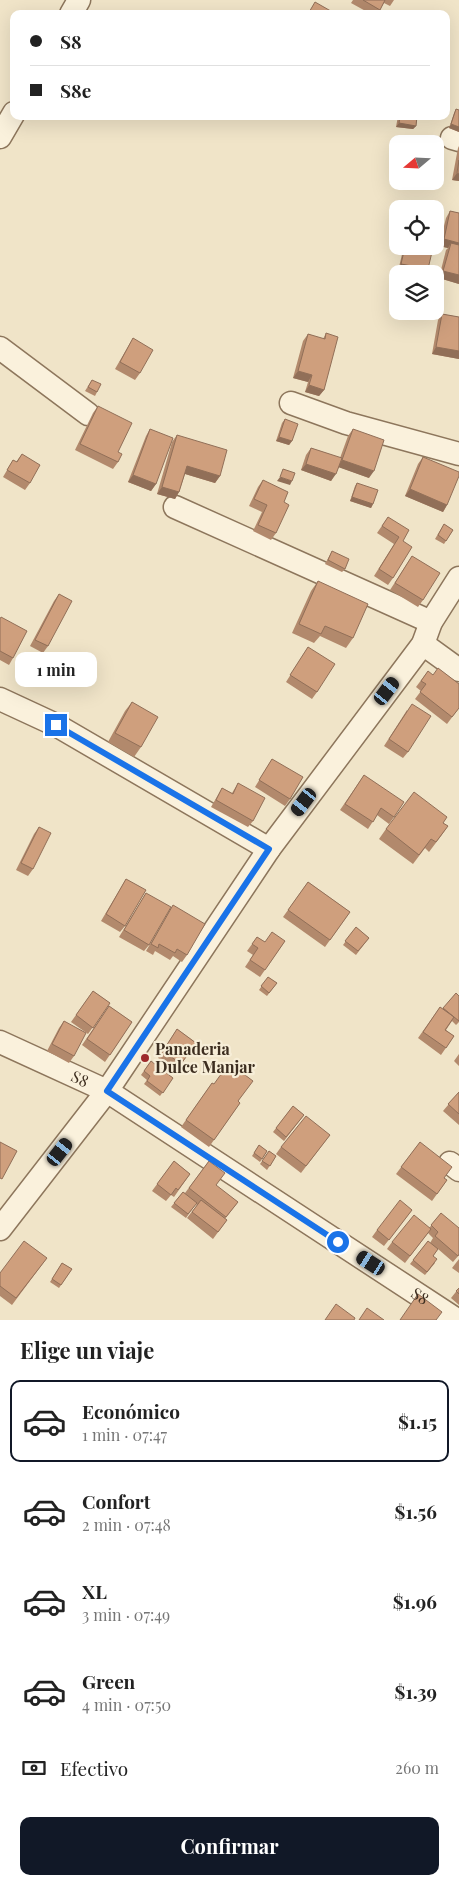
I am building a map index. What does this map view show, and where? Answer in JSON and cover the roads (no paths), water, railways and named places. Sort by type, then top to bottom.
[{"type":"street","points":[[0,136],[10,120]]},
{"type":"street","points":[[0,348],[88,414]]},
{"type":"street","points":[[291,404],[346,423],[459,454]]},
{"type":"street","points":[[175,507],[431,622]]},
{"type":"street","points":[[0,1229],[107,1091],[269,849],[423,644],[431,622],[459,578]]},
{"type":"street","points":[[423,644],[459,670]]},
{"type":"street","points":[[0,699],[56,725],[269,849]]},
{"type":"street","name":"S8","points":[[0,1042],[107,1091],[457,1320]]},
{"type":"place","name":"Panaderia Dulce Manjar","points":[[145,1058]]}]
